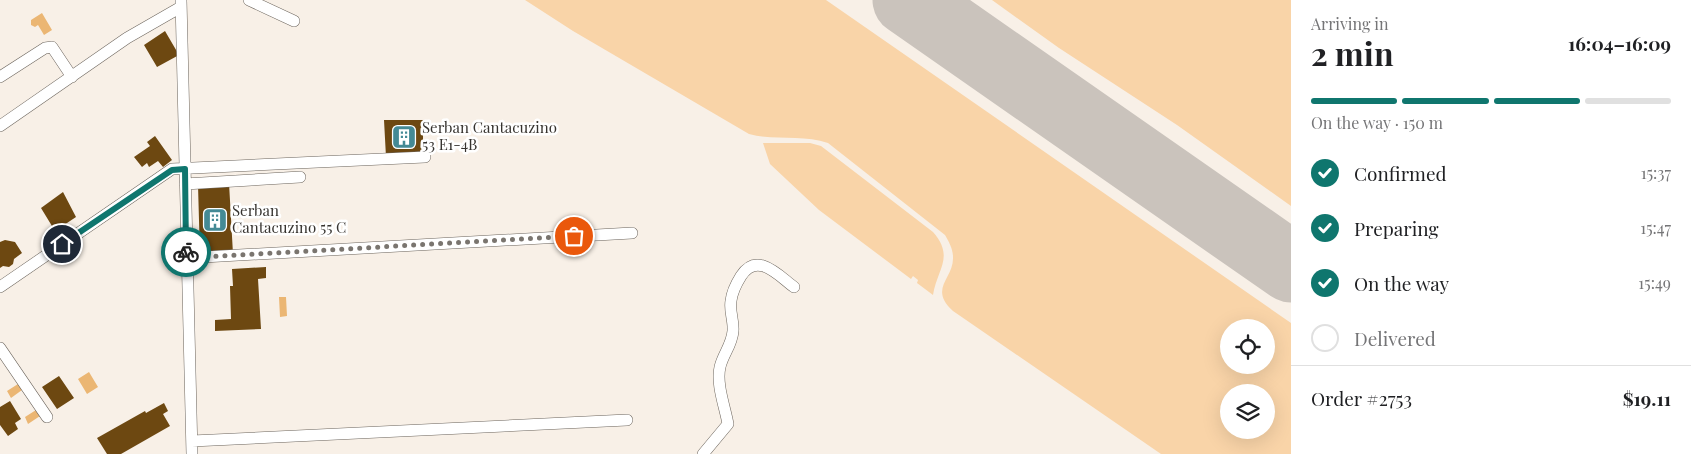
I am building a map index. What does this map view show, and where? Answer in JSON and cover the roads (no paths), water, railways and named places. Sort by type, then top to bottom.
[{"type":"street","points":[[249,0],[294,21]]},
{"type":"street","points":[[0,126],[181,3]]},
{"type":"street","points":[[181,3],[186,258],[198,440],[192,454]]},
{"type":"street","points":[[0,77],[45,48],[52,47],[72,76]]},
{"type":"street","points":[[0,287],[172,170],[425,157]]},
{"type":"street","points":[[185,184],[300,177]]},
{"type":"street","points":[[186,258],[632,233]]},
{"type":"street","points":[[703,454],[728,424],[719,376],[720,366],[730,345],[733,331],[730,302],[735,286],[744,272],[752,266],[760,264],[769,267],[794,287]]},
{"type":"street","points":[[0,348],[47,417]]},
{"type":"street","points":[[198,440],[627,420]]},
{"type":"place","name":"Serban Cantacuzino 53 E1-4B","points":[[404,137]]},
{"type":"place","name":"Serban Cantacuzino 55 C","points":[[215,220]]}]
